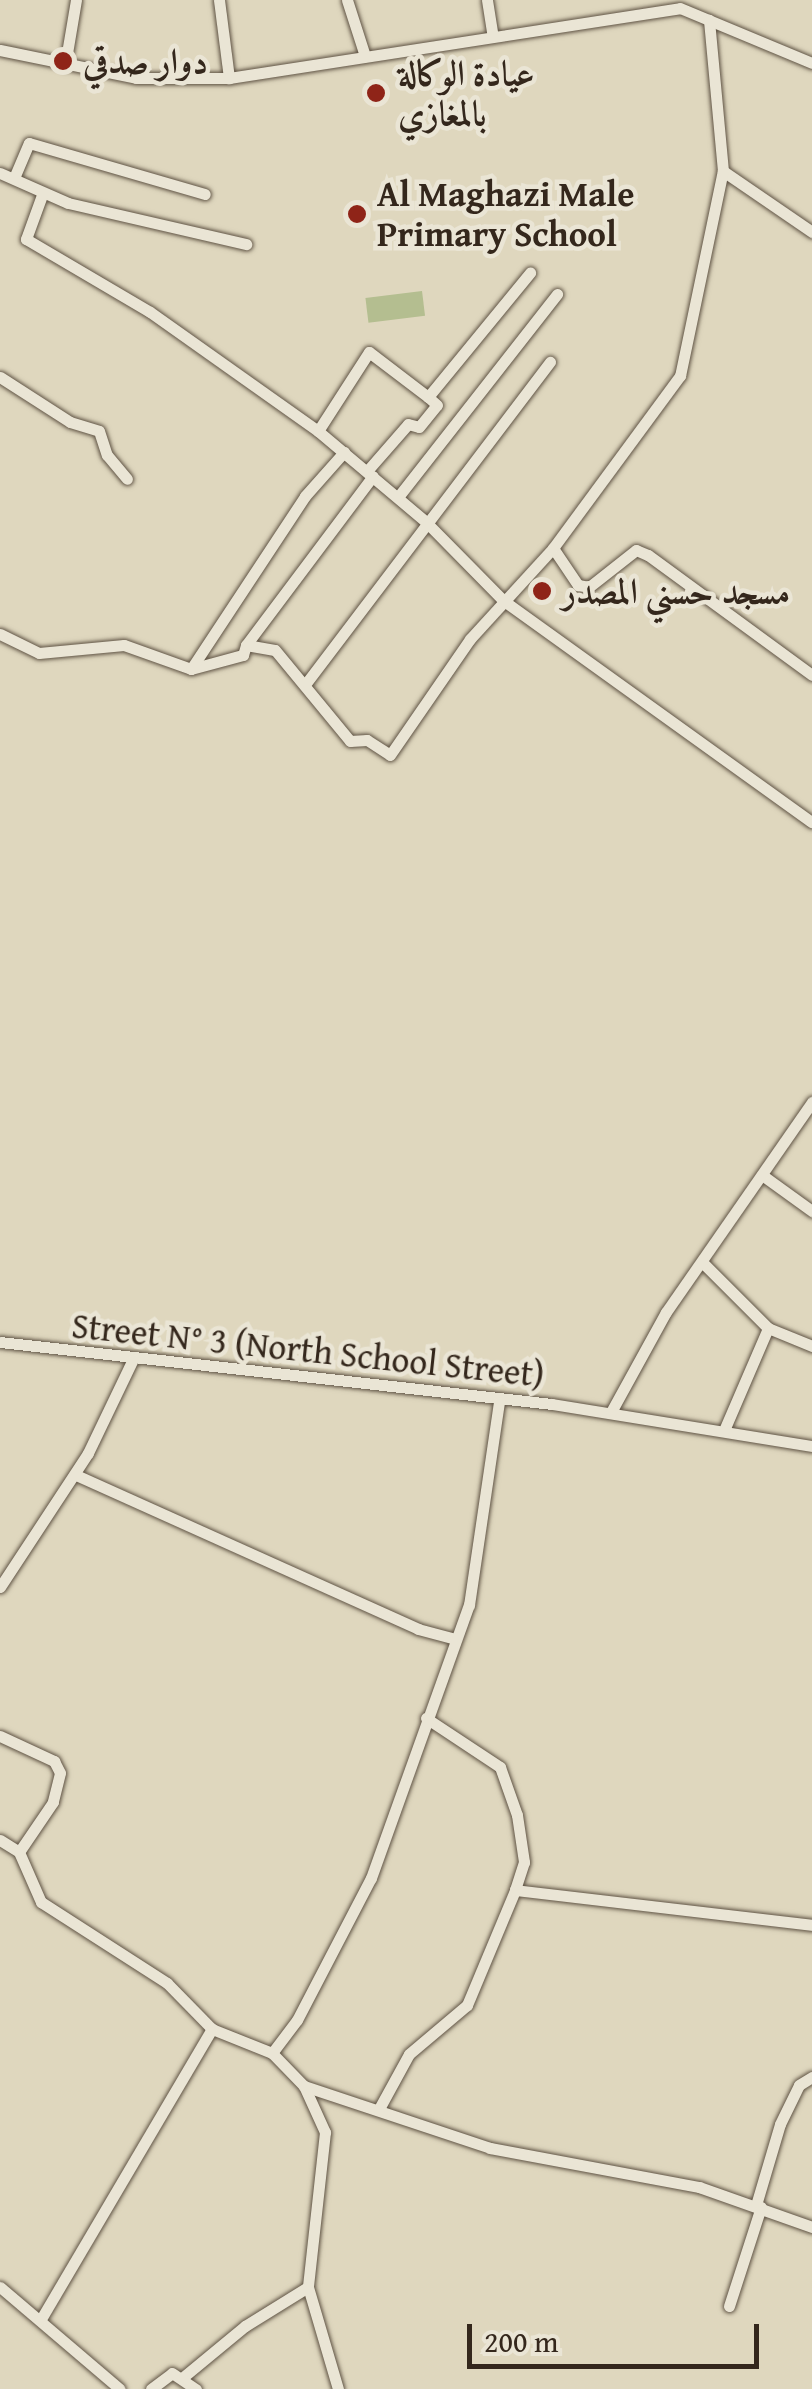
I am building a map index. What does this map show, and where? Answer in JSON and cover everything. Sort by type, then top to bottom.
[{"type":"street","points":[[64,65],[76,0]]},
{"type":"street","points":[[219,0],[229,78]]},
{"type":"street","points":[[347,0],[365,56]]},
{"type":"street","points":[[487,0],[492,33]]},
{"type":"street","points":[[0,50],[154,80],[229,78],[625,7],[680,8],[812,63]]},
{"type":"street","points":[[246,645],[275,650],[308,682],[350,741],[367,740],[390,755],[504,600],[553,548],[680,376],[723,171],[709,20]]},
{"type":"street","points":[[14,178],[29,143],[205,194]]},
{"type":"street","points":[[723,171],[812,232]]},
{"type":"street","points":[[0,173],[42,195],[246,244]]},
{"type":"street","points":[[42,195],[26,239],[150,312],[318,430],[426,522],[504,600],[812,822]]},
{"type":"street","points":[[428,398],[530,273]]},
{"type":"street","points":[[398,497],[558,294]]},
{"type":"street","points":[[0,634],[38,653],[124,645],[190,668],[242,655],[408,424],[419,427],[437,405],[370,352],[318,430]]},
{"type":"street","points":[[308,682],[550,362]]},
{"type":"street","points":[[0,377],[70,422],[99,430],[107,455],[128,480]]},
{"type":"street","points":[[190,668],[305,496],[344,452]]},
{"type":"street","points":[[553,548],[578,584],[589,587],[636,550],[812,675]]},
{"type":"street","points":[[611,1412],[702,1262],[762,1174],[808,1117],[812,1102]]},
{"type":"street","points":[[762,1174],[812,1211]]},
{"type":"street","points":[[702,1262],[768,1328],[812,1346]]},
{"type":"street","points":[[725,1428],[768,1328]]},
{"type":"street","name":"Street N° 3 (North School Street)","points":[[0,1342],[611,1412],[725,1428],[812,1446]]},
{"type":"street","points":[[0,1587],[76,1474],[133,1359]]},
{"type":"street","points":[[272,2053],[298,2020],[371,1878],[452,1638],[469,1605],[499,1402]]},
{"type":"street","points":[[76,1474],[418,1628],[452,1638]]},
{"type":"street","points":[[380,2107],[408,2054],[467,2005],[524,1862],[517,1815],[500,1767],[426,1718]]},
{"type":"street","points":[[0,1736],[54,1761],[60,1773],[54,1802],[19,1852]]},
{"type":"street","points":[[0,1840],[19,1852],[41,1902],[168,1983],[212,2029],[272,2053],[304,2086],[324,2132],[308,2288],[338,2389]]},
{"type":"street","points":[[515,1890],[812,1925]]},
{"type":"street","points":[[40,2318],[212,2029]]},
{"type":"street","points":[[729,2306],[780,2124],[799,2086],[812,2077]]},
{"type":"street","points":[[304,2086],[380,2107],[490,2148],[700,2188],[812,2227]]},
{"type":"street","points":[[182,2378],[308,2288]]},
{"type":"street","points":[[1,2289],[120,2389]]},
{"type":"street","points":[[151,2389],[172,2373],[196,2389]]},
{"type":"green space","points":[[422,291],[425,316],[368,323],[365,298]]},
{"type":"place","name":"دوار صدقي","points":[[63,61]]},
{"type":"place","name":"عيادة الوكالة بالمغازي","points":[[376,93]]},
{"type":"place","name":"Al Maghazi Male Primary School","points":[[357,214]]},
{"type":"place","name":"مسجد حسني المصدر","points":[[542,591]]}]
